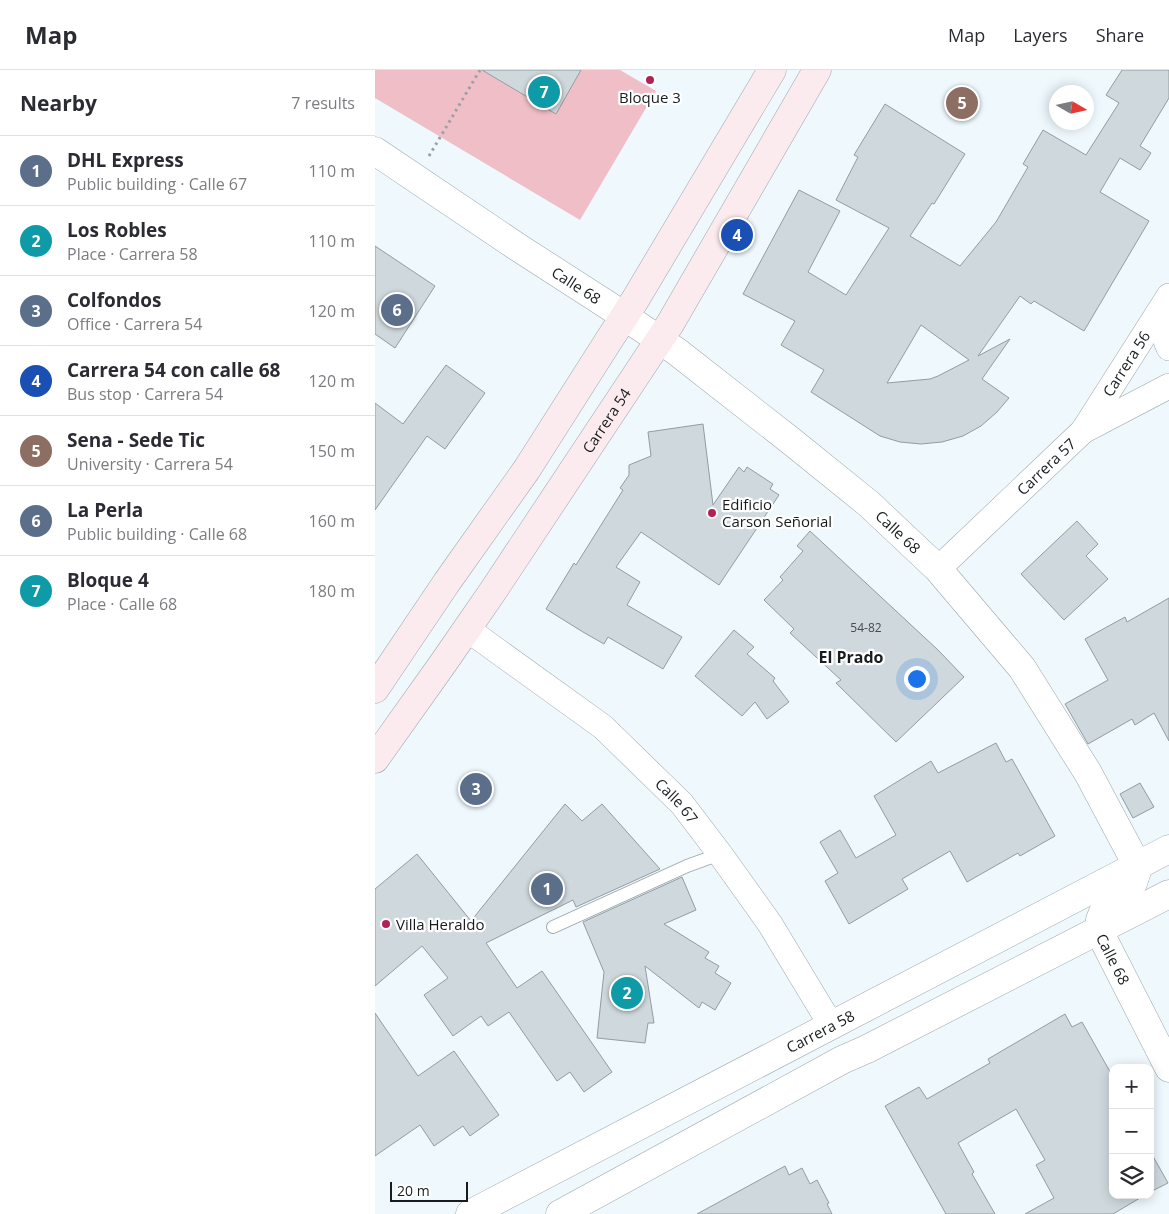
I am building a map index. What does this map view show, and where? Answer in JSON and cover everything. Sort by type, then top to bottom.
[{"type":"main road","points":[[375,689],[447,582],[527,469],[640,292],[771,70]]},
{"type":"main road","name":"Carrera 54","points":[[375,759],[482,606],[670,324],[817,70]]},
{"type":"main road","points":[[447,582],[460,600],[467,604],[482,606]]},
{"type":"main road","points":[[423,619],[436,620],[447,626],[455,637],[461,636]]},
{"type":"street","name":"Calle 68","points":[[375,151],[676,351],[862,498],[938,569],[1021,668],[1088,773],[1137,865],[1133,882],[1104,910],[1099,930],[1169,1068]]},
{"type":"street","points":[[1168,297],[1163,335],[1169,348]]},
{"type":"street","name":"Carrera 56","points":[[1083,431],[1168,297]]},
{"type":"street","name":"Carrera 57","points":[[938,569],[1083,431],[1169,386]]},
{"type":"street","name":"Calle 67","points":[[461,636],[479,639],[603,727],[682,804],[770,924],[836,1023]]},
{"type":"street","name":"Carrera 58","points":[[471,1214],[1169,849]]},
{"type":"street","points":[[560,1214],[842,1060],[867,1050],[1169,894]]},
{"type":"street","points":[[842,1060],[835,1056],[827,1046],[824,1034],[836,1023],[861,1020],[869,1035],[867,1050]]},
{"type":"lane","points":[[553,928],[687,866],[720,854]]},
{"type":"path","points":[[416,178],[480,70]]},
{"type":"shaded area","points":[[375,70],[482,70],[555,113],[581,70],[620,70],[656,91],[580,220],[375,98]]},
{"type":"building","points":[[482,70],[581,70],[556,114]]},
{"type":"building","points":[[1122,70],[1169,70],[1169,98],[1140,146],[1151,153],[1140,170],[1120,158],[1100,192],[1149,221],[1084,331],[1034,301],[1031,304],[1020,296],[978,356],[1010,339],[982,379],[1009,398],[981,426],[963,436],[942,442],[921,444],[900,442],[880,436],[811,392],[824,370],[781,345],[795,321],[743,294],[799,190],[840,211],[808,272],[846,295],[889,228],[836,200],[858,157],[854,155],[885,104],[965,154],[934,204],[932,203],[910,236],[960,266],[996,222],[1028,167],[1023,164],[1043,130],[1086,155],[1119,103],[1106,95]],"holes":[[[921,325],[969,360],[930,379],[887,383]]]},
{"type":"building","points":[[375,246],[435,286],[395,348],[375,334]]},
{"type":"building","points":[[446,365],[485,393],[445,449],[427,436],[375,510],[375,403],[403,424]]},
{"type":"building","points":[[703,424],[713,505],[739,467],[744,472],[747,467],[773,484],[770,489],[779,495],[719,585],[641,532],[616,567],[640,582],[627,605],[682,637],[663,669],[608,637],[604,644],[546,609],[623,490],[620,488],[629,475],[629,465],[651,456],[648,432]]},
{"type":"building","points":[[1077,521],[1098,544],[1086,556],[1108,579],[1064,620],[1021,574]]},
{"type":"building","points":[[810,531],[938,650],[964,677],[896,742],[836,683],[841,680],[790,633],[794,629],[764,600],[783,580],[780,577],[803,551],[797,546]]},
{"type":"building","points":[[1169,598],[1169,741],[1154,713],[1135,725],[1132,719],[1088,744],[1065,704],[1108,680],[1085,639],[1125,617],[1127,622]]},
{"type":"building","points":[[734,630],[754,647],[747,654],[775,678],[773,681],[789,702],[767,719],[755,702],[742,716],[695,676]]},
{"type":"building","points":[[996,743],[1006,762],[1012,759],[1055,836],[1020,856],[1018,853],[967,882],[950,851],[902,879],[908,889],[849,924],[825,881],[838,873],[820,842],[840,830],[856,858],[896,835],[874,796],[931,761],[938,773]]},
{"type":"building","points":[[1140,783],[1154,807],[1133,818],[1120,794]]},
{"type":"building","points":[[565,804],[582,821],[602,804],[660,869],[576,907],[573,900],[486,943],[517,988],[542,971],[612,1072],[584,1092],[570,1072],[557,1081],[509,1012],[488,1026],[481,1016],[453,1036],[424,995],[448,978],[422,946],[375,986],[375,889],[417,854],[471,921]]},
{"type":"building","points":[[682,877],[696,910],[664,924],[709,952],[705,958],[719,966],[715,973],[731,983],[715,1010],[702,1002],[699,1008],[645,966],[654,1023],[648,1023],[645,1043],[597,1038],[604,972],[583,922]]},
{"type":"building","points":[[375,1013],[418,1076],[454,1051],[499,1115],[470,1136],[463,1126],[434,1146],[420,1125],[375,1156]]},
{"type":"building","points":[[1065,1014],[1072,1027],[1082,1022],[1109,1070],[1109,1199],[1138,1199],[1113,1214],[1025,1214],[1054,1198],[1036,1165],[1045,1160],[1016,1109],[958,1143],[974,1172],[972,1174],[995,1214],[946,1214],[885,1106],[919,1087],[927,1099],[990,1063],[988,1059]]},
{"type":"building","points":[[1154,1158],[1168,1183],[1154,1190]]},
{"type":"building","points":[[785,1166],[789,1175],[802,1168],[810,1184],[817,1180],[829,1203],[827,1204],[832,1214],[697,1214]]},
{"type":"place","name":"Bloque 3","points":[[650,80]]},
{"type":"place","name":"Bloque 4","points":[[544,92]]},
{"type":"place","name":"Sena - Sede Tic","points":[[962,103]]},
{"type":"place","name":"Carrera 54 con calle 68","points":[[737,235]]},
{"type":"place","name":"La Perla","points":[[397,310]]},
{"type":"place","name":"Edificio Carson Señorial","points":[[712,513]]},
{"type":"place","name":"Colfondos","points":[[476,789]]},
{"type":"place","name":"DHL Express","points":[[547,889]]},
{"type":"place","name":"Villa Heraldo","points":[[386,924]]},
{"type":"place","name":"Los Robles","points":[[627,993]]},
{"type":"district","name":"El Prado","points":[[851,657]]}]
